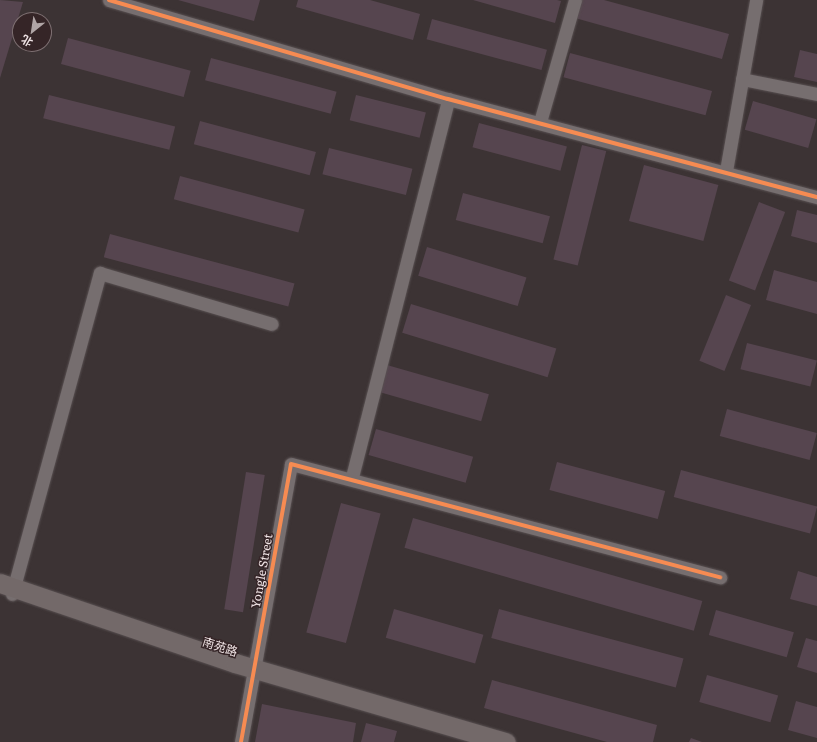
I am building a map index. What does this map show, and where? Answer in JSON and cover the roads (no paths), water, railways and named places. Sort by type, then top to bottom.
[{"type":"street","points":[[108,0],[448,99],[726,171],[817,197]]},
{"type":"street","points":[[540,122],[575,0]]},
{"type":"street","points":[[726,171],[756,0]]},
{"type":"street","points":[[742,79],[817,94]]},
{"type":"street","points":[[448,99],[352,477],[720,577]]},
{"type":"street","points":[[6,589],[100,273],[272,324]]},
{"type":"street","name":"Yongle Street","points":[[242,742],[291,464],[352,477]]},
{"type":"street","name":"南苑路","points":[[6,589],[255,672],[482,742]]},
{"type":"street","name":"南苑路","points":[[255,672],[506,742]]}]
